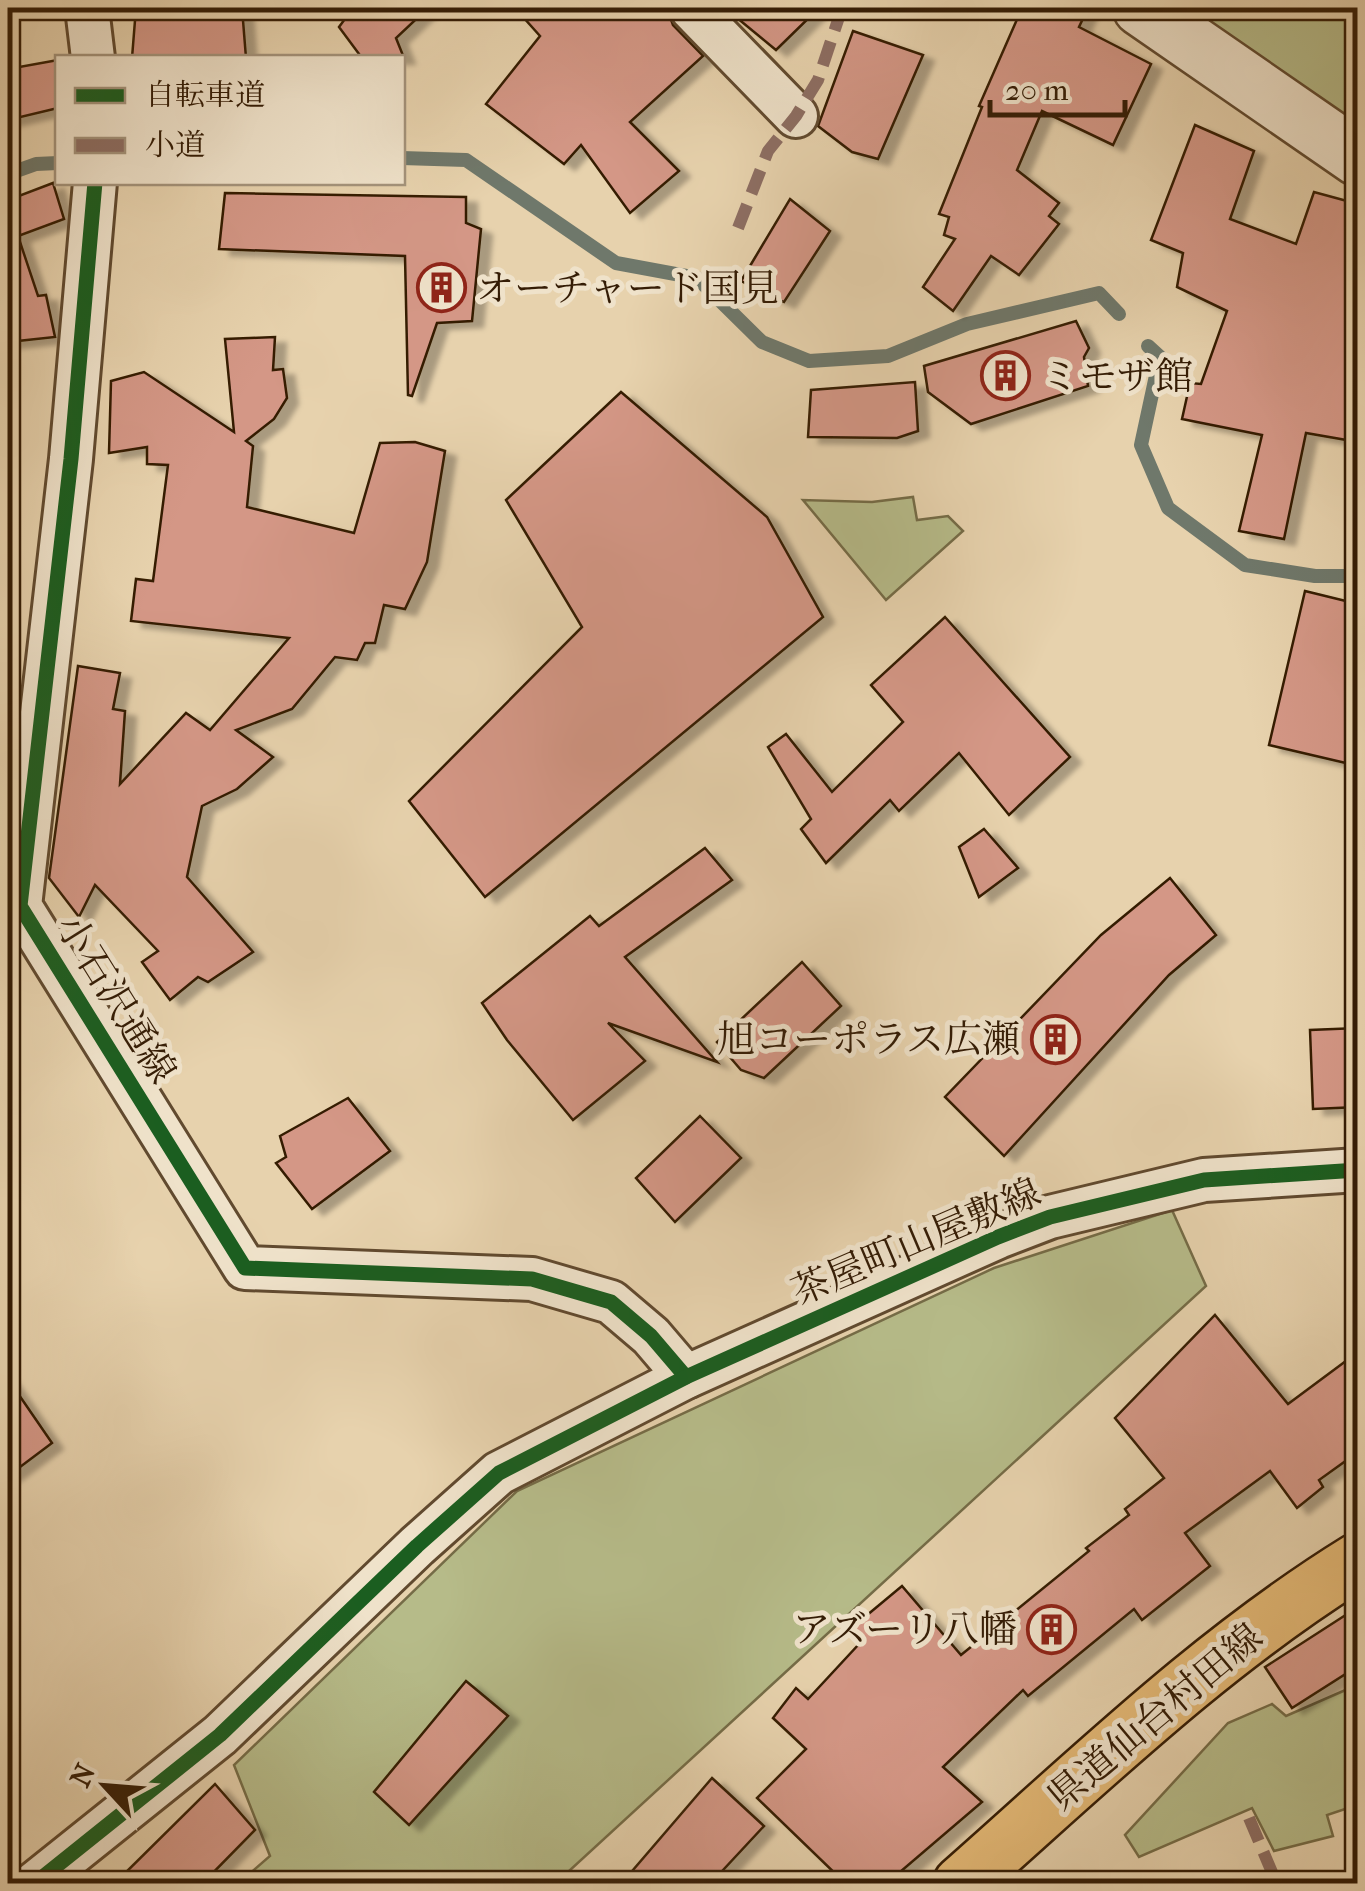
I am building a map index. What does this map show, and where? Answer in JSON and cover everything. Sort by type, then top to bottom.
[{"type":"main road","name":"県道仙台村田線","points":[[962,1884],[1208,1666],[1358,1561]]},
{"type":"street","points":[[87,8],[93,55]]},
{"type":"street","points":[[692,8],[796,116]]},
{"type":"street","points":[[1142,8],[1358,158]]},
{"type":"street","name":"小石沢通線","points":[[94,195],[71,459],[20,906],[245,1268],[532,1279],[611,1302],[651,1336],[686,1377]]},
{"type":"street","name":"茶屋町山屋敷線","points":[[34,1884],[220,1735],[499,1472],[686,1377],[1050,1217],[1204,1180],[1358,1170]]},
{"type":"green space","points":[[1182,8],[1357,8],[1357,122],[1258,62]]},
{"type":"green space","points":[[913,497],[917,520],[948,516],[963,531],[886,600],[803,500],[872,502]]},
{"type":"green space","points":[[1172,1210],[1206,1286],[556,1883],[239,1883],[270,1856],[234,1765],[517,1491],[994,1268]]},
{"type":"green space","points":[[1357,1685],[1357,1805],[1327,1815],[1333,1836],[1274,1851],[1252,1808],[1139,1857],[1125,1835],[1228,1723],[1272,1704],[1286,1716]]},
{"type":"building","points":[[136,8],[242,8],[246,55],[132,55]]},
{"type":"building","points":[[353,8],[428,8],[396,38],[403,55],[360,55],[339,27]]},
{"type":"building","points":[[515,8],[667,8],[673,25],[703,56],[630,122],[679,171],[630,213],[581,145],[564,164],[486,104],[540,36]]},
{"type":"building","points":[[725,8],[819,8],[776,50]]},
{"type":"building","points":[[1022,8],[1088,8],[1079,27],[1151,64],[1113,145],[1042,111],[1017,170],[1059,203],[1049,216],[1059,224],[1019,275],[991,256],[953,311],[923,287],[955,239],[944,235],[949,217],[939,214],[982,107],[979,106]]},
{"type":"building","points":[[853,31],[923,55],[878,159],[852,152],[818,126]]},
{"type":"building","points":[[55,61],[55,109],[8,120],[8,69]]},
{"type":"building","points":[[1195,125],[1254,151],[1230,219],[1296,244],[1314,192],[1358,204],[1358,442],[1306,433],[1284,539],[1239,531],[1262,435],[1182,419],[1190,383],[1201,384],[1227,311],[1177,287],[1183,253],[1151,240]]},
{"type":"building","points":[[53,183],[64,219],[18,236],[38,296],[46,295],[55,337],[8,342],[8,200]]},
{"type":"building","name":"オーチャード国見","points":[[225,193],[466,197],[466,223],[481,229],[472,321],[437,323],[412,396],[408,395],[405,256],[219,249]]},
{"type":"building","points":[[790,199],[830,231],[784,302],[741,281]]},
{"type":"building","name":"ミモザ館","points":[[1076,321],[1089,348],[1084,357],[1088,386],[971,424],[928,392],[924,366]]},
{"type":"building","points":[[275,337],[273,370],[283,369],[287,398],[274,419],[246,441],[253,446],[247,507],[354,533],[380,443],[415,442],[445,451],[427,562],[405,609],[384,605],[375,643],[365,643],[357,660],[335,657],[292,709],[236,730],[273,757],[237,789],[202,806],[187,877],[253,952],[208,982],[198,977],[170,1000],[142,962],[158,951],[95,885],[79,917],[49,878],[78,666],[120,673],[113,709],[125,711],[120,784],[186,713],[210,730],[289,638],[131,621],[136,579],[153,581],[168,465],[147,464],[147,447],[109,453],[111,381],[144,372],[234,432],[225,339]]},
{"type":"building","points":[[915,382],[918,431],[897,438],[808,437],[811,390]]},
{"type":"building","points":[[621,392],[767,517],[823,617],[485,897],[409,801],[582,627],[506,500]]},
{"type":"building","points":[[1305,591],[1358,604],[1358,733],[1350,764],[1269,745]]},
{"type":"building","points":[[945,617],[1070,757],[1009,815],[959,753],[899,811],[890,800],[826,863],[801,829],[811,819],[768,747],[786,734],[832,792],[903,722],[871,685]]},
{"type":"building","points":[[984,829],[1018,868],[979,897],[959,847]]},
{"type":"building","points":[[705,848],[732,880],[625,957],[717,1062],[608,1023],[645,1061],[573,1120],[482,1003],[590,916],[599,926]]},
{"type":"building","name":"旭コーポラス広瀬","points":[[1170,878],[1216,935],[1169,975],[1004,1156],[945,1097],[1101,935]]},
{"type":"building","points":[[802,962],[841,1006],[764,1078],[741,1070],[717,1042]]},
{"type":"building","points":[[1358,1028],[1358,1107],[1313,1109],[1310,1030]]},
{"type":"building","points":[[348,1098],[390,1151],[312,1209],[276,1163],[286,1157],[280,1136]]},
{"type":"building","points":[[700,1116],[741,1158],[675,1222],[636,1178]]},
{"type":"building","points":[[1215,1315],[1288,1404],[1358,1352],[1358,1452],[1319,1480],[1323,1487],[1297,1508],[1270,1471],[1185,1533],[1210,1566],[1142,1620],[1134,1609],[1028,1696],[1023,1690],[943,1767],[982,1802],[886,1884],[846,1884],[757,1798],[806,1749],[773,1718],[796,1688],[808,1699],[859,1644],[848,1631],[902,1586],[961,1655],[1129,1515],[1125,1509],[1164,1478],[1115,1418]]},
{"type":"building","points":[[8,1379],[52,1443],[8,1476]]},
{"type":"building","points":[[1358,1607],[1358,1666],[1292,1708],[1265,1667]]},
{"type":"building","points":[[466,1681],[508,1716],[409,1825],[374,1792]]},
{"type":"building","points":[[712,1778],[764,1826],[710,1884],[621,1884]]},
{"type":"building","points":[[215,1784],[255,1830],[202,1884],[114,1884]]},
{"type":"waterway","points":[[405,158],[466,160],[616,263],[697,278],[762,342],[809,361],[888,356],[967,324],[1099,293],[1119,314]]},
{"type":"waterway","points":[[8,174],[36,164],[55,163]]},
{"type":"waterway","points":[[1148,346],[1160,357],[1141,445],[1168,508],[1245,565],[1315,576],[1358,576]]},
{"type":"marked path","points":[[738,228],[768,151],[818,80],[842,8]]},
{"type":"marked path","points":[[1249,1818],[1277,1884]]},
{"type":"cycle path","points":[[95,185],[71,459],[20,906],[245,1268],[532,1279],[611,1302],[651,1336],[686,1377]]},
{"type":"cycle path","points":[[34,1884],[220,1735],[499,1473],[686,1377],[1050,1217],[1204,1180],[1358,1170]]},
{"type":"place","name":"オーチャード国見","points":[[441,288]]},
{"type":"place","name":"ミモザ館","points":[[1006,376]]},
{"type":"place","name":"旭コーポラス広瀬","points":[[1055,1039]]},
{"type":"place","name":"アズーリ八幡","points":[[1052,1629]]}]
